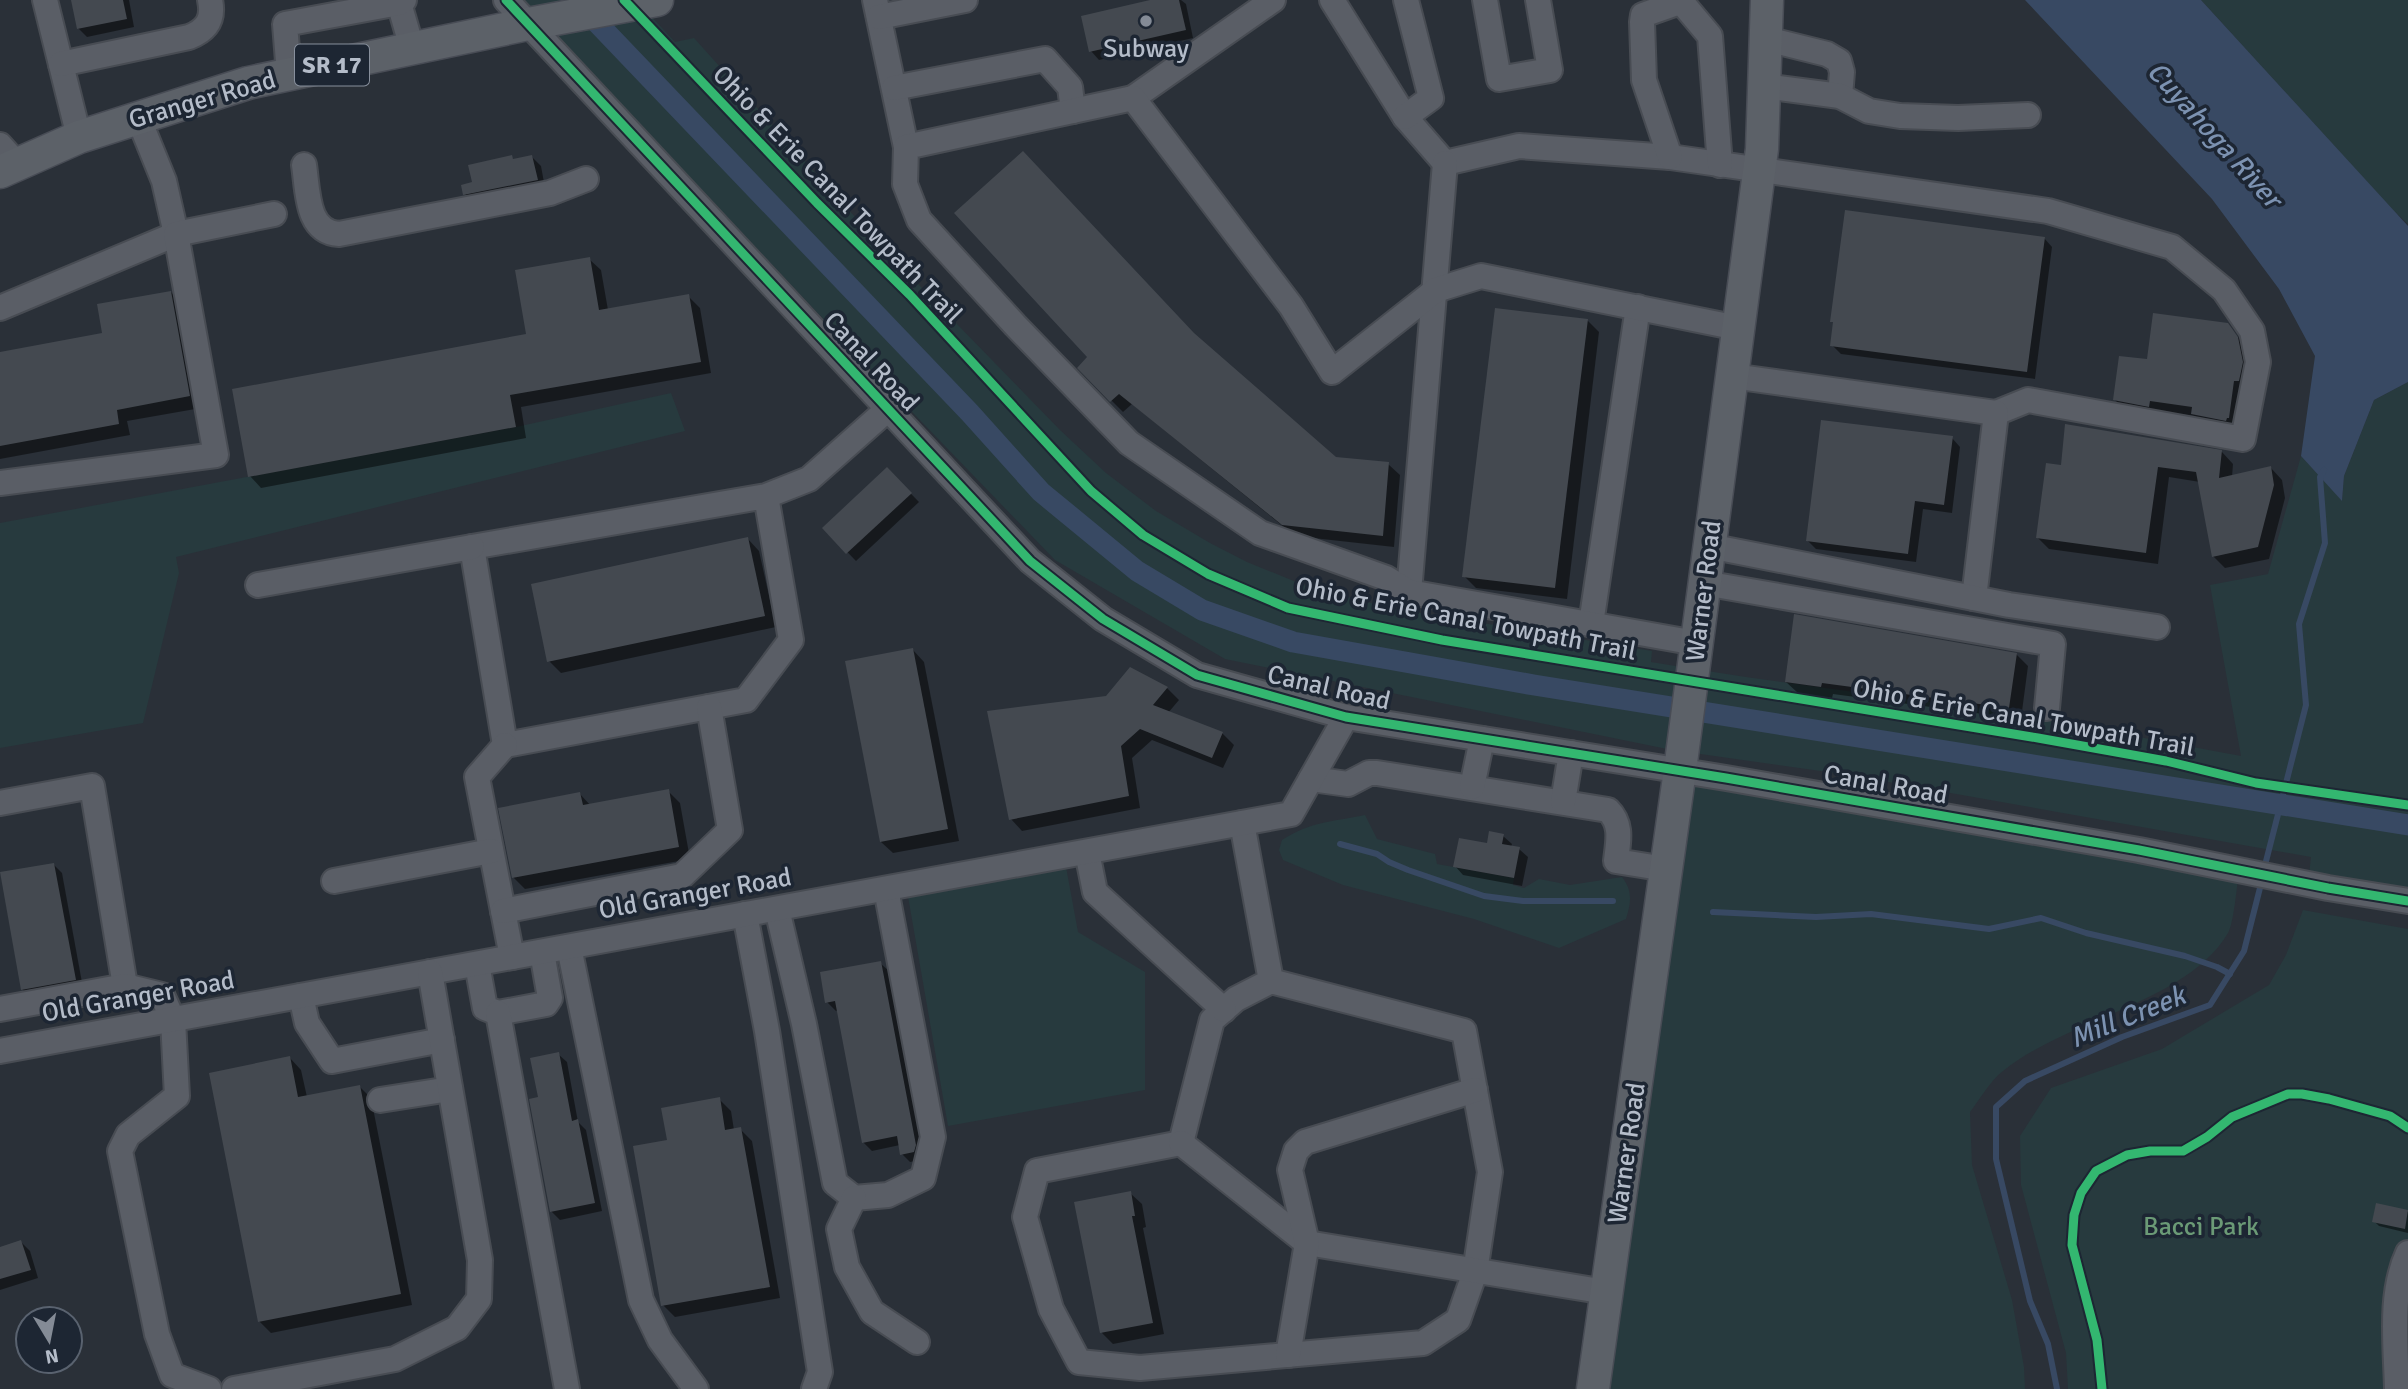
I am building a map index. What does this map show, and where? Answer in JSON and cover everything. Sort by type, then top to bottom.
[{"type":"main road","name":"Granger Road","points":[[6,160],[248,83],[528,24],[657,0]]},
{"type":"main road","name":"Warner Road","points":[[1593,1389],[1691,690],[1759,171],[1767,0]]},
{"type":"street","points":[[45,0],[79,136]]},
{"type":"street","points":[[61,64],[202,32],[211,20],[210,0]]},
{"type":"street","name":"Canal Road","points":[[506,0],[1030,561],[1103,619],[1197,675],[1346,717],[1571,753],[1681,761],[2328,888],[2408,901]]},
{"type":"street","points":[[965,0],[877,8],[906,147],[905,184],[919,220],[1129,443],[1261,533],[1386,578],[1409,592],[1696,643]]},
{"type":"street","points":[[906,147],[1133,98],[1273,0]]},
{"type":"street","points":[[1332,0],[1405,117],[1445,163],[1409,592]]},
{"type":"street","points":[[1405,117],[1431,98],[1406,0]]},
{"type":"street","points":[[1485,0],[1499,79],[1550,70],[1538,0]]},
{"type":"street","points":[[289,74],[283,12],[402,1],[412,48]]},
{"type":"street","points":[[1670,158],[1644,80],[1642,22],[1643,15],[1677,3],[1685,5],[1710,36],[1720,165]]},
{"type":"street","points":[[1766,39],[1827,54],[1839,61],[1842,72],[1840,96]]},
{"type":"street","points":[[894,88],[1045,60],[1070,87],[1073,111]]},
{"type":"street","points":[[1765,86],[1840,96],[1869,111],[1900,116],[1958,118],[2028,115]]},
{"type":"street","points":[[1133,98],[1291,306],[1332,372],[1436,290],[1481,276],[1738,328]]},
{"type":"street","points":[[0,482],[216,455],[164,181],[138,117]]},
{"type":"street","points":[[1445,163],[1519,146],[1670,158],[2048,211],[2172,247],[2224,290],[2252,331],[2258,362],[2243,439],[2028,400],[1996,413],[1732,376]]},
{"type":"street","points":[[304,165],[311,209],[317,225],[330,234],[550,193],[586,179]]},
{"type":"street","points":[[0,308],[176,234],[274,214]]},
{"type":"street","points":[[1591,624],[1638,307]]},
{"type":"street","points":[[258,585],[766,496],[809,480],[888,409]]},
{"type":"street","points":[[1974,598],[1996,413]]},
{"type":"street","points":[[512,957],[477,777],[505,745],[746,700],[791,640],[766,496]]},
{"type":"street","points":[[1709,546],[1974,598],[2157,627]]},
{"type":"street","points":[[472,547],[505,745]]},
{"type":"street","points":[[1704,583],[2053,644],[2047,708]]},
{"type":"street","points":[[503,911],[682,876],[730,830],[709,707]]},
{"type":"street","name":"Old Granger Road","points":[[0,1051],[1291,814],[1346,717]]},
{"type":"street","points":[[1472,787],[1482,739]]},
{"type":"street","points":[[1563,802],[1571,753]]},
{"type":"street","points":[[1311,779],[1348,784],[1369,773],[1377,773],[1608,810],[1616,817],[1619,826],[1616,861],[1666,869]]},
{"type":"street","points":[[0,803],[92,786],[125,986]]},
{"type":"street","points":[[1242,823],[1271,981]]},
{"type":"street","points":[[334,880],[491,852]]},
{"type":"street","points":[[1087,852],[1095,892],[1224,1010]]},
{"type":"street","points":[[777,909],[804,1024],[835,1183],[854,1198],[888,1195],[923,1178],[933,1138],[886,888]]},
{"type":"street","points":[[745,915],[767,1031],[820,1372],[814,1389]]},
{"type":"street","points":[[569,947],[641,1300],[660,1340],[696,1389]]},
{"type":"street","points":[[477,964],[485,1008],[498,1013],[546,1004],[550,998],[542,952]]},
{"type":"street","points":[[234,1389],[395,1359],[457,1328],[479,1298],[480,1260],[429,972]]},
{"type":"street","points":[[1181,1143],[1212,1020],[1236,999],[1271,981],[1464,1031],[1490,1172],[1475,1272],[1458,1320],[1423,1343],[1140,1368],[1079,1363],[1051,1309],[1025,1217],[1037,1171],[1181,1143],[1307,1243],[1475,1272],[1606,1292]]},
{"type":"street","points":[[0,1009],[125,986],[162,995],[173,1020],[177,1096],[128,1135],[120,1151],[157,1334],[172,1375],[209,1389]]},
{"type":"street","points":[[301,996],[307,1023],[332,1061],[442,1040]]},
{"type":"street","points":[[498,1013],[567,1389]]},
{"type":"street","points":[[380,1100],[450,1089]]},
{"type":"street","points":[[1288,1355],[1307,1243],[1290,1170],[1296,1152],[1305,1142],[1475,1090]]},
{"type":"street","points":[[854,1198],[839,1229],[848,1267],[872,1312],[917,1342]]},
{"type":"street","points":[[2397,1389],[2396,1308],[2408,1253]]},
{"type":"green space","points":[[523,0],[636,0],[675,42],[694,38],[882,247],[1060,430],[1106,473],[1156,511],[1210,543],[1247,562],[1306,586],[1386,607],[1652,651],[1651,662],[2112,728],[2112,732],[2241,756],[2210,585],[2268,574],[2301,456],[2342,500],[2344,476],[2374,400],[2408,382],[2408,901],[2308,884],[2311,857],[1849,775],[1672,750],[1225,659],[1055,560],[860,358]]},
{"type":"green space","points":[[2201,0],[2408,0],[2408,224],[2393,210]]},
{"type":"green space","points":[[671,393],[685,431],[176,557],[179,573],[143,723],[0,748],[0,523],[516,427]]},
{"type":"green space","points":[[1680,770],[2239,871],[2230,928],[2209,957],[2156,994],[2029,1053],[1998,1075],[1970,1112],[1972,1165],[2012,1300],[2024,1367],[2025,1389],[1593,1389]]},
{"type":"green space","points":[[1365,815],[1377,839],[1435,854],[1437,864],[1514,878],[1513,885],[1524,888],[1539,879],[1570,885],[1622,877],[1630,897],[1626,919],[1559,948],[1474,919],[1343,885],[1283,860],[1279,850],[1282,840],[1322,823]]},
{"type":"green space","points":[[1064,856],[1078,932],[1145,972],[1145,1090],[948,1126],[906,885]]},
{"type":"green space","name":"Bacci Park","points":[[2303,910],[2408,929],[2408,1389],[2068,1389],[2066,1353],[2021,1185],[2020,1136],[2051,1088],[2162,1049],[2269,985],[2286,955]]},
{"type":"water","name":"Cuyahoga River","points":[[2025,0],[2201,0],[2408,226],[2408,382],[2374,400],[2344,476],[2342,501],[2301,456],[2315,356],[2279,289],[2212,199]]},
{"type":"building","points":[[71,0],[123,0],[127,19],[77,29]]},
{"type":"building","points":[[1150,0],[1179,0],[1186,30],[1089,52],[1081,16]]},
{"type":"building","points":[[1023,151],[1194,333],[1336,457],[1389,462],[1383,536],[1282,525],[1119,394],[1110,402],[1077,368],[1087,357],[954,213]]},
{"type":"building","points":[[512,155],[513,159],[532,155],[538,180],[463,195],[461,185],[472,182],[468,165]]},
{"type":"building","points":[[1845,210],[2045,237],[2027,372],[1830,346],[1833,322],[1830,322]]},
{"type":"building","points":[[590,257],[599,310],[689,294],[701,362],[510,395],[516,427],[248,477],[232,389],[526,334],[515,270]]},
{"type":"building","points":[[171,291],[190,396],[117,410],[119,424],[0,446],[0,352],[102,333],[97,304]]},
{"type":"building","points":[[1495,308],[1588,319],[1555,588],[1462,577]]},
{"type":"building","points":[[2153,313],[2228,323],[2238,337],[2243,362],[2239,381],[2234,381],[2229,418],[2226,421],[2191,414],[2192,407],[2150,401],[2149,407],[2113,400],[2119,356],[2147,359]]},
{"type":"building","points":[[1821,420],[1953,436],[1944,505],[1915,501],[1908,554],[1806,541]]},
{"type":"building","points":[[2065,424],[2222,450],[2219,478],[2271,466],[2274,485],[2258,547],[2212,557],[2196,472],[2158,467],[2146,553],[2036,538],[2046,463],[2061,465]]},
{"type":"building","points":[[887,467],[912,493],[846,554],[822,528]]},
{"type":"building","points":[[748,537],[765,616],[547,662],[531,584]]},
{"type":"building","points":[[1794,614],[2017,653],[2009,708],[1822,683],[1821,687],[1785,682]]},
{"type":"building","points":[[913,648],[948,829],[880,842],[845,661]]},
{"type":"building","points":[[1130,667],[1168,687],[1153,705],[1223,732],[1212,758],[1140,729],[1121,746],[1129,796],[1009,820],[987,711],[1106,696]]},
{"type":"building","points":[[669,789],[679,847],[512,878],[498,808],[580,792],[583,805]]},
{"type":"building","points":[[1489,831],[1504,834],[1502,844],[1520,847],[1514,878],[1453,867],[1459,838],[1487,843]]},
{"type":"building","points":[[54,863],[76,980],[21,990],[0,872]]},
{"type":"building","points":[[881,961],[916,1145],[914,1152],[900,1155],[897,1136],[862,1143],[835,1001],[825,1003],[820,972]]},
{"type":"building","points":[[559,1052],[572,1121],[578,1119],[595,1203],[550,1212],[529,1099],[538,1097],[530,1058]]},
{"type":"building","points":[[290,1056],[298,1097],[360,1085],[401,1294],[258,1322],[209,1073]]},
{"type":"building","points":[[720,1097],[725,1130],[741,1127],[770,1287],[661,1306],[633,1146],[667,1140],[661,1108]]},
{"type":"building","points":[[1131,1191],[1135,1216],[1132,1216],[1153,1323],[1100,1333],[1074,1202]]},
{"type":"building","points":[[2376,1203],[2408,1210],[2405,1229],[2372,1222]]},
{"type":"building","points":[[21,1240],[31,1270],[0,1279],[0,1247]]},
{"type":"waterway","points":[[582,7],[970,413],[1041,492],[1137,571],[1202,610],[1293,642],[1534,685],[2408,825]]},
{"type":"waterway","name":"Mill Creek","points":[[2264,869],[2306,705],[2299,624],[2325,543],[2320,477],[2324,470]]},
{"type":"waterway","points":[[1340,844],[1377,854],[1408,870],[1484,896],[1523,901],[1613,901]]},
{"type":"waterway","name":"Mill Creek","points":[[2057,1389],[2048,1344],[2030,1301],[1996,1159],[1996,1107],[2025,1081],[2122,1037],[2210,1005],[2244,951],[2262,880]]},
{"type":"waterway","points":[[1713,912],[1816,917],[1871,914],[1989,929],[2041,918],[2086,933],[2185,956],[2230,974]]},
{"type":"cycle path","points":[[506,0],[1030,561],[1103,619],[1197,675],[1346,717],[1726,778],[2139,850],[2328,888],[2408,901]]},
{"type":"cycle path","name":"Ohio & Erie Canal Towpath Trail","points":[[624,0],[817,203],[910,295],[1091,491],[1143,535],[1208,574],[1288,608],[1442,640],[2038,738],[2166,761],[2256,783],[2408,805]]},
{"type":"cycle path","points":[[2102,1389],[2097,1340],[2072,1245],[2074,1215],[2081,1193],[2096,1171],[2127,1155],[2150,1151],[2183,1151],[2207,1137],[2232,1117],[2288,1094],[2329,1099],[2390,1116],[2408,1128]]},
{"type":"place","name":"Subway","points":[[1146,21]]}]
